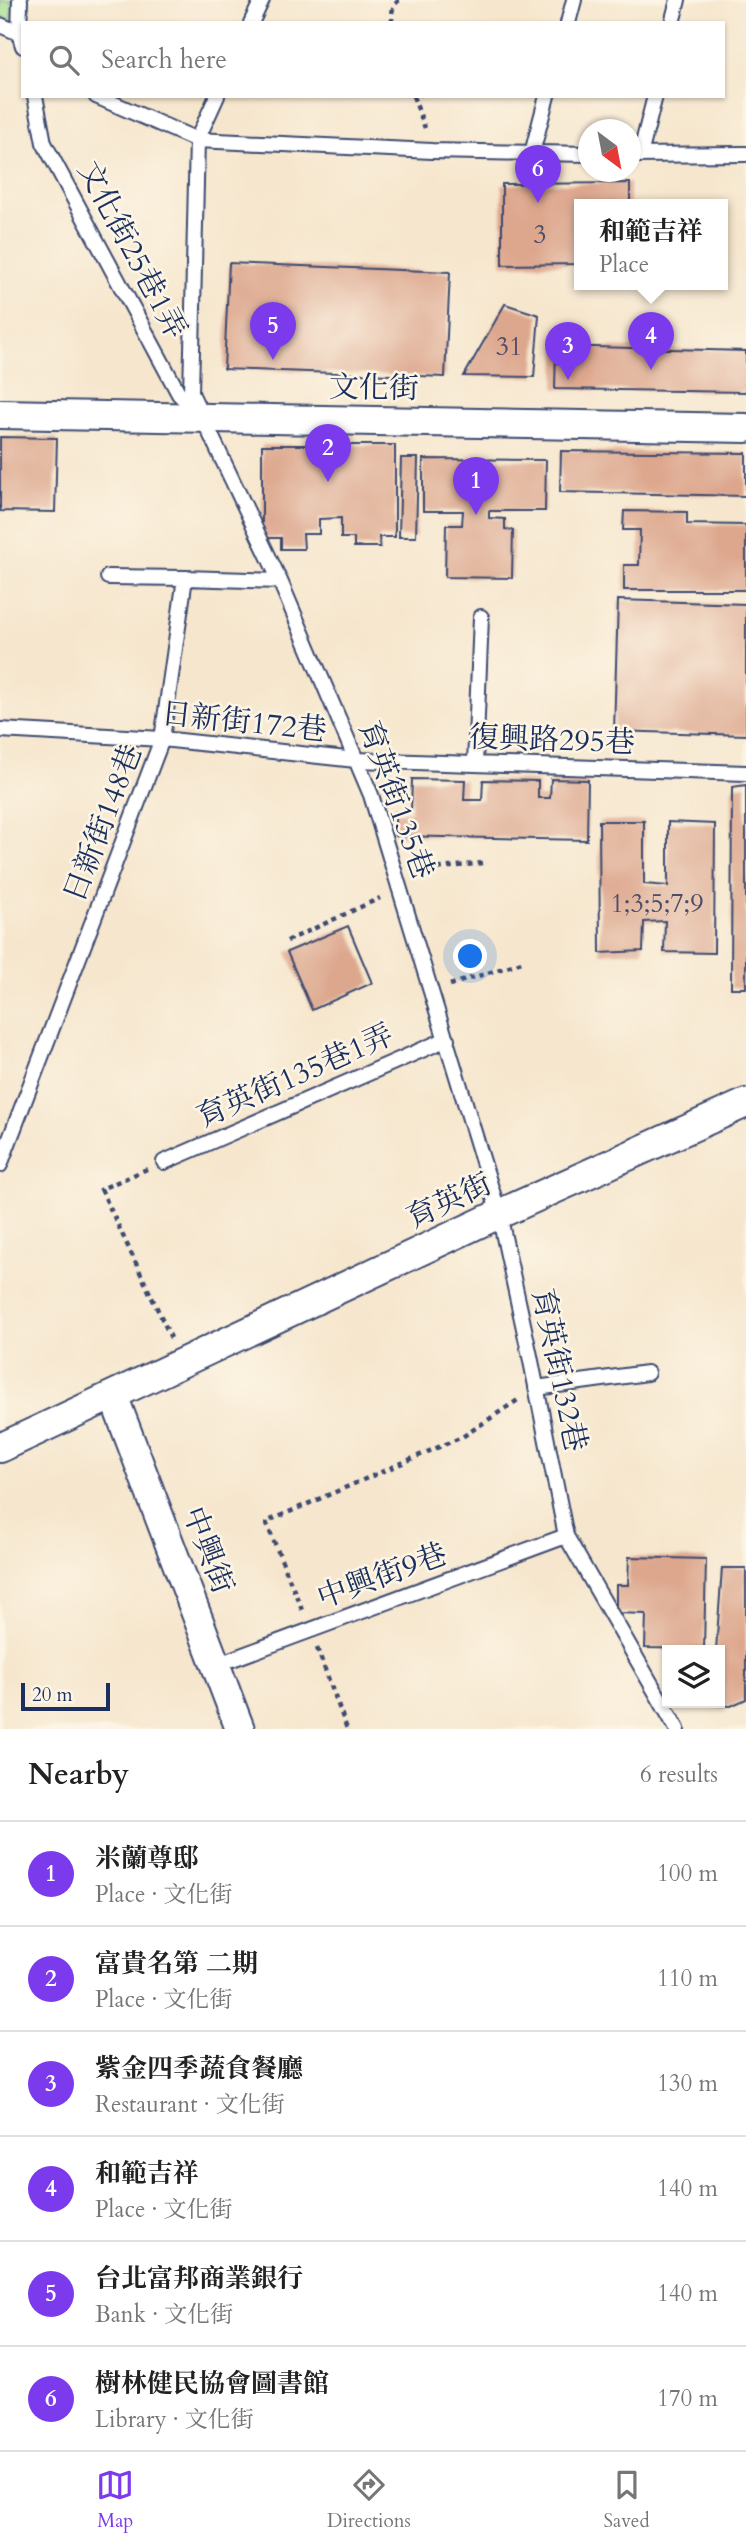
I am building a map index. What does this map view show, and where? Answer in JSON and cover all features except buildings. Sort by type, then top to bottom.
[{"type":"street","name":"文化街","points":[[0,414],[746,428]]},
{"type":"street","name":"育英街","points":[[0,1448],[499,1214],[746,1103]]},
{"type":"street","name":"中興街","points":[[113,1395],[240,1729]]},
{"type":"lane","points":[[20,0],[21,39]]},
{"type":"lane","points":[[252,21],[262,0]]},
{"type":"lane","points":[[569,21],[575,0]]},
{"type":"lane","points":[[673,21],[678,0]]},
{"type":"lane","points":[[0,24],[21,39]]},
{"type":"lane","name":"文化街25巷1弄","points":[[35,98],[44,143],[179,394],[204,418]]},
{"type":"lane","points":[[101,98],[197,140],[432,151],[578,154]]},
{"type":"lane","points":[[197,140],[217,98]]},
{"type":"lane","points":[[532,153],[547,98]]},
{"type":"lane","points":[[641,136],[653,98]]},
{"type":"lane","name":"育英街135巷","points":[[197,140],[191,393],[280,581],[371,795],[499,1214]]},
{"type":"lane","points":[[641,155],[746,155]]},
{"type":"lane","points":[[108,577],[280,581]]},
{"type":"lane","name":"日新街148巷","points":[[0,1165],[162,739],[185,578]]},
{"type":"lane","points":[[475,764],[481,617]]},
{"type":"lane","name":"日新街172巷","points":[[0,730],[162,739],[356,760]]},
{"type":"lane","name":"復興路295巷","points":[[356,760],[746,773]]},
{"type":"lane","name":"育英街135巷1弄","points":[[164,1162],[447,1039]]},
{"type":"lane","name":"育英街132巷","points":[[499,1214],[566,1536],[677,1729]]},
{"type":"lane","points":[[537,1388],[647,1373]]},
{"type":"lane","name":"中興街9巷","points":[[216,1665],[566,1536]]},
{"type":"path","points":[[392,21],[395,2],[400,0]]},
{"type":"path","points":[[414,98],[432,151]]},
{"type":"path","points":[[396,874],[482,863]]},
{"type":"path","points":[[287,941],[400,889]]},
{"type":"path","points":[[432,990],[522,962]]},
{"type":"path","points":[[164,1162],[101,1189],[182,1363]]},
{"type":"path","points":[[347,1729],[266,1522],[461,1437],[537,1388]]},
{"type":"green space","points":[[0,0],[14,0],[11,22],[0,16]]},
{"type":"place","name":"樹林健民協會圖書館","points":[[538,203]]},
{"type":"place","name":"台北富邦商業銀行","points":[[273,360]]},
{"type":"place","name":"和範吉祥","points":[[651,370]]},
{"type":"place","name":"紫金四季蔬食餐廳","points":[[568,380]]},
{"type":"place","name":"富貴名第 二期","points":[[328,482]]},
{"type":"place","name":"米蘭尊邸","points":[[476,515]]}]
